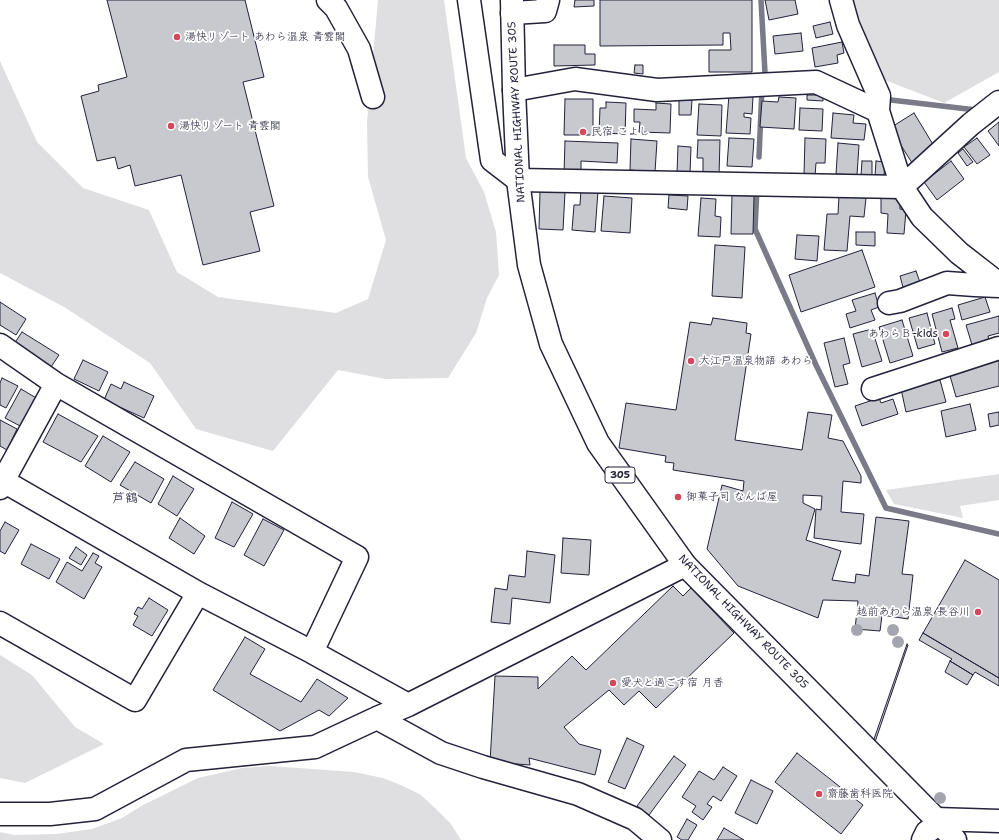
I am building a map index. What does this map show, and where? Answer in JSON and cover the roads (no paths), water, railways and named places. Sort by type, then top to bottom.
[{"type":"main road","points":[[328,0],[336,8],[359,48],[373,97]]},
{"type":"main road","points":[[469,0],[492,160],[518,180],[902,187],[971,124],[999,102]]},
{"type":"main road","points":[[512,6],[545,11],[548,0]]},
{"type":"main road","points":[[841,0],[848,25],[879,96],[878,111],[902,187],[922,217],[959,253],[999,285]]},
{"type":"main road","name":"NATIONAL HIGHWAY ROUTE 305","points":[[512,6],[518,180],[529,265],[551,344],[598,443],[685,565],[955,840]]},
{"type":"main road","points":[[514,90],[575,79],[657,90],[816,82],[878,111]]},
{"type":"main road","points":[[890,303],[900,301],[947,282],[975,285],[999,285]]},
{"type":"main road","points":[[0,345],[56,384],[357,557],[312,652]]},
{"type":"main road","points":[[873,389],[999,348]]},
{"type":"main road","points":[[56,384],[1,482],[198,593],[312,652],[408,705]]},
{"type":"main road","points":[[0,814],[50,814],[95,809],[186,760],[315,747],[408,705],[685,565]]},
{"type":"main road","points":[[0,623],[135,700],[198,593]]},
{"type":"main road","points":[[377,718],[441,753],[483,767],[578,794],[635,819],[660,840]]},
{"type":"main road","points":[[923,840],[927,832],[938,821],[999,821]]},
{"type":"waterway","points":[[761,0],[765,73]]},
{"type":"waterway","points":[[759,157],[762,88]]},
{"type":"waterway","points":[[891,100],[976,110]]},
{"type":"waterway","points":[[757,188],[755,229],[816,365],[886,508],[999,534]]},
{"type":"place","name":"湯快リゾート あわら温泉 青雲閣","points":[[177,37]]},
{"type":"place","name":"湯快リゾート 青雲閣","points":[[171,126]]},
{"type":"place","name":"民宿 こよし","points":[[583,132]]},
{"type":"place","name":"あわらＢ-kids","points":[[946,334]]},
{"type":"place","name":"大江戸温泉物語 あわら","points":[[691,361]]},
{"type":"place","name":"御菓子司 なんば屋","points":[[678,497]]},
{"type":"place","name":"越前あわら温泉 長谷川","points":[[978,612]]},
{"type":"place","name":"愛犬と過ごす宿 月香","points":[[613,683]]},
{"type":"place","name":"齋藤歯科医院","points":[[819,794]]},
{"type":"district","name":"芦鶴","points":[[125,499]]}]
